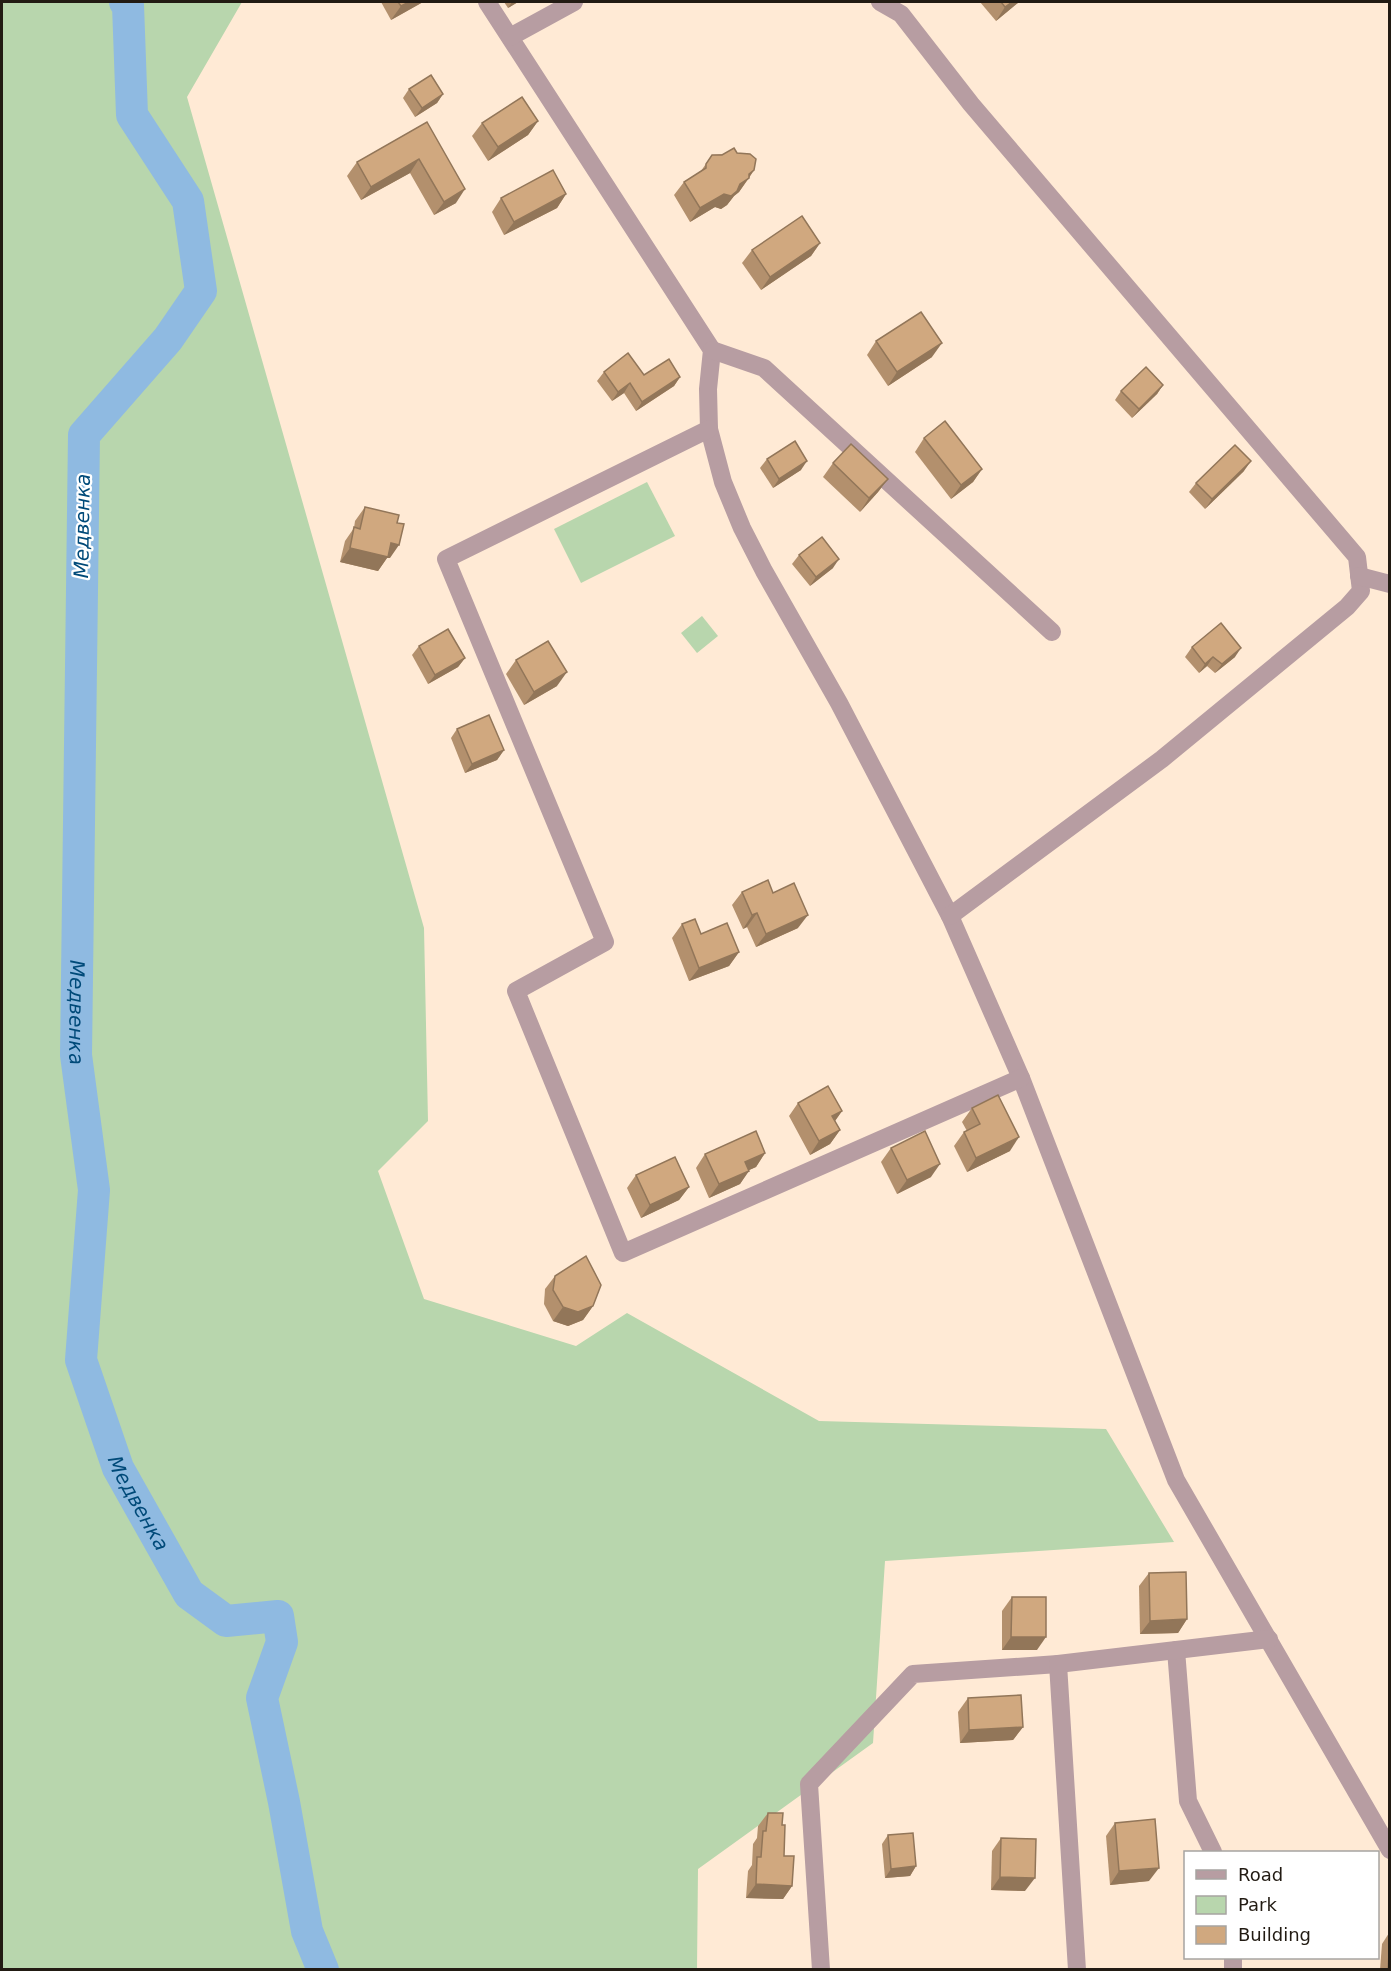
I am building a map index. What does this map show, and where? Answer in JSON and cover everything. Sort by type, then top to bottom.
[{"type":"street","points":[[487,2],[712,350],[764,368],[1052,632]]},
{"type":"street","points":[[510,37],[574,2]]},
{"type":"street","points":[[888,3],[901,14],[971,104],[1357,557],[1361,591],[1347,607],[1162,759],[950,916]]},
{"type":"street","points":[[712,350],[708,389],[709,429],[723,482],[742,528],[839,703],[950,916],[1021,1078],[1176,1480],[1389,1850]]},
{"type":"street","points":[[709,429],[446,559],[605,942],[516,991],[623,1253],[1021,1078]]},
{"type":"street","points":[[1359,576],[1389,584]]},
{"type":"street","points":[[821,1970],[809,1784],[914,1674],[1058,1664],[1269,1639]]},
{"type":"street","points":[[1176,1650],[1188,1801],[1213,1851]]},
{"type":"street","points":[[1058,1664],[1077,1970]]},
{"type":"green space","points":[[2,2],[242,2],[187,97],[424,928],[428,1121],[378,1171],[424,1299],[576,1346],[627,1313],[819,1421],[1106,1429],[1174,1542],[885,1561],[873,1743],[698,1869],[697,1969],[2,1970]]},
{"type":"green space","points":[[647,482],[675,536],[581,583],[554,529]]},
{"type":"green space","points":[[702,616],[718,636],[697,653],[681,633]]},
{"type":"building","points":[[1001,2],[1012,2],[1005,7]]},
{"type":"building","points":[[431,75],[443,94],[422,108],[409,89]]},
{"type":"building","points":[[522,97],[538,121],[498,147],[482,123]]},
{"type":"building","points":[[427,122],[465,189],[444,202],[419,159],[371,187],[357,162]]},
{"type":"building","points":[[734,148],[737,153],[750,154],[756,159],[754,170],[731,196],[724,194],[700,208],[684,182],[706,168],[712,155],[722,155]]},
{"type":"building","points":[[553,170],[566,194],[514,222],[501,198]]},
{"type":"building","points":[[802,216],[820,243],[770,277],[752,250]]},
{"type":"building","points":[[921,312],[942,343],[897,372],[876,341]]},
{"type":"building","points":[[628,353],[644,375],[669,359],[680,377],[642,402],[630,383],[618,392],[604,372]]},
{"type":"building","points":[[1146,367],[1163,385],[1139,409],[1121,391]]},
{"type":"building","points":[[945,421],[982,469],[961,485],[924,438]]},
{"type":"building","points":[[795,441],[807,461],[779,479],[767,459]]},
{"type":"building","points":[[851,444],[888,479],[869,498],[833,463]]},
{"type":"building","points":[[1235,445],[1251,461],[1212,499],[1196,483]]},
{"type":"building","points":[[365,507],[399,515],[397,523],[404,524],[399,545],[391,543],[388,557],[350,548],[354,527],[360,529]]},
{"type":"building","points":[[822,537],[839,559],[816,577],[799,555]]},
{"type":"building","points":[[1221,623],[1241,648],[1222,664],[1213,657],[1205,664],[1192,647]]},
{"type":"building","points":[[448,629],[465,658],[435,675],[419,646]]},
{"type":"building","points":[[548,641],[567,672],[534,692],[516,660]]},
{"type":"building","points":[[489,715],[504,750],[472,764],[457,729]]},
{"type":"building","points":[[768,880],[773,893],[794,883],[808,915],[766,934],[757,913],[752,915],[742,892]]},
{"type":"building","points":[[695,919],[701,934],[727,923],[739,952],[699,968],[682,924]]},
{"type":"building","points":[[828,1086],[842,1111],[832,1116],[840,1130],[819,1141],[798,1103]]},
{"type":"building","points":[[998,1095],[1019,1137],[976,1158],[964,1132],[980,1124],[972,1108]]},
{"type":"building","points":[[756,1131],[765,1153],[745,1162],[749,1171],[719,1184],[705,1154]]},
{"type":"building","points":[[925,1131],[940,1164],[907,1180],[891,1148]]},
{"type":"building","points":[[675,1157],[689,1187],[650,1205],[636,1175]]},
{"type":"building","points":[[586,1256],[601,1285],[593,1306],[578,1312],[563,1307],[553,1290],[555,1276]]},
{"type":"building","points":[[1186,1572],[1187,1619],[1150,1621],[1149,1573]]},
{"type":"building","points":[[1012,1597],[1046,1597],[1046,1637],[1011,1637]]},
{"type":"building","points":[[1021,1695],[1023,1727],[969,1730],[968,1698]]},
{"type":"building","points":[[768,1813],[783,1813],[784,1856],[794,1856],[792,1886],[756,1884],[757,1857],[761,1857],[763,1831],[766,1831]]},
{"type":"building","points":[[1155,1819],[1159,1868],[1119,1871],[1115,1823]]},
{"type":"building","points":[[913,1833],[916,1866],[891,1869],[888,1835]]},
{"type":"building","points":[[1001,1838],[1036,1839],[1035,1878],[1000,1877]]},
{"type":"waterway","name":"Медвенка","points":[[125,2],[128,5],[132,115],[188,201],[201,291],[168,339],[84,435],[76,1055],[94,1190],[81,1360],[118,1468],[189,1594],[226,1621],[278,1616],[282,1642],[262,1698],[284,1802],[307,1931],[323,1970]]}]
